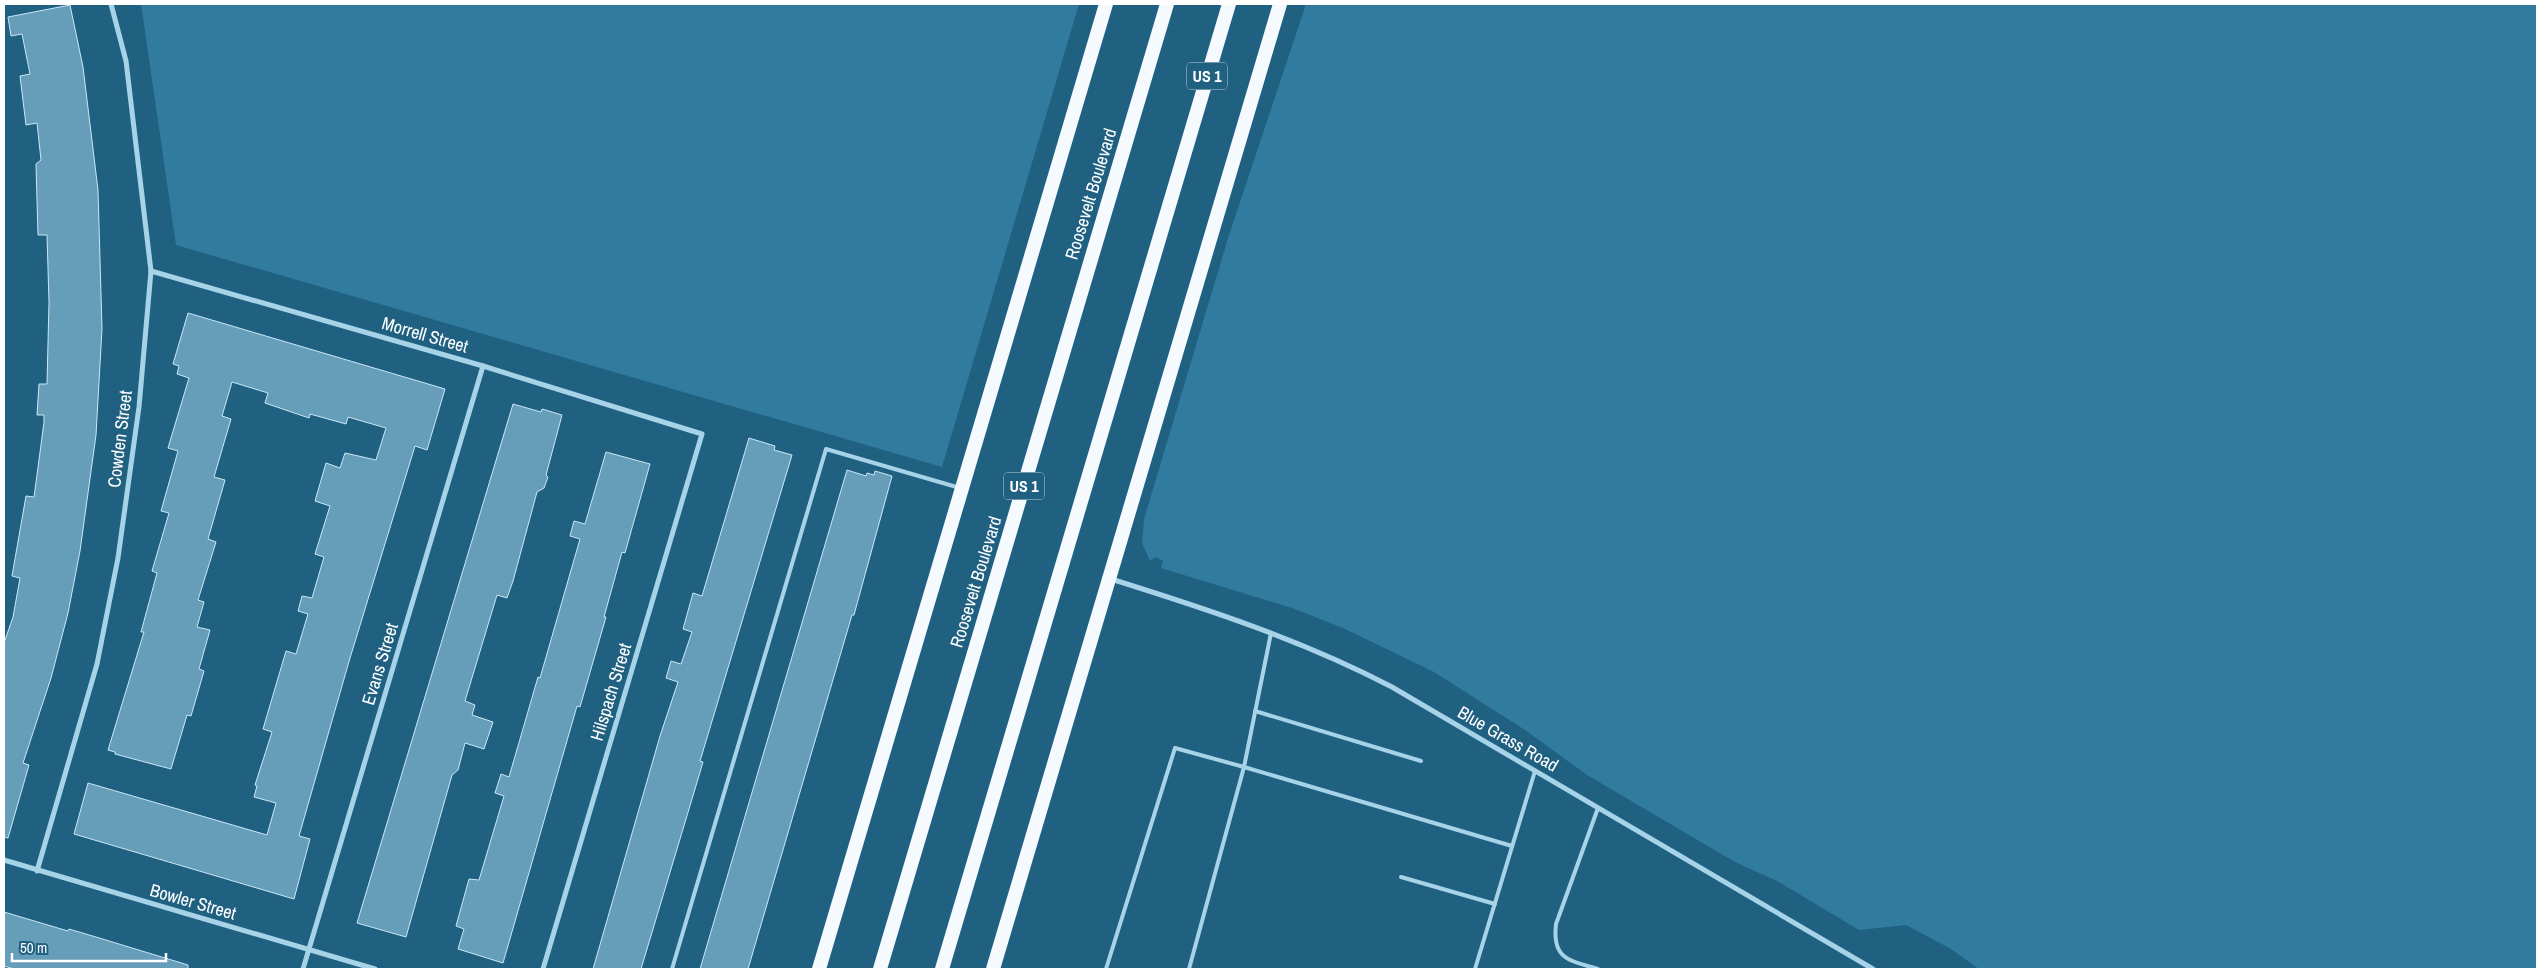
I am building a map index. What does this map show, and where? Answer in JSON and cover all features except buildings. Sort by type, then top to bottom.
[{"type":"highway","points":[[819,969],[1106,4]]},
{"type":"highway","name":"Roosevelt Boulevard","points":[[880,969],[1168,4]]},
{"type":"highway","name":"US 1","points":[[942,969],[1229,4]]},
{"type":"highway","name":"US 1","points":[[993,969],[1280,4]]},
{"type":"street","name":"Cowden Street","points":[[37,870],[97,664],[118,558],[138,407],[151,271],[126,62],[111,4]]},
{"type":"street","name":"Morrell Street","points":[[151,271],[483,366],[690,430]]},
{"type":"street","name":"Evans Street","points":[[303,969],[483,366]]},
{"type":"street","name":"Hilspach Street","points":[[542,969],[702,434],[690,430]]},
{"type":"street","name":"Blue Grass Road","points":[[1109,579],[1212,610],[1343,661],[1392,687],[1872,969]]},
{"type":"street","name":"Bowler Street","points":[[4,860],[375,969]]},
{"type":"lane","points":[[672,969],[826,449],[962,488]]},
{"type":"lane","points":[[1189,969],[1244,767],[1271,633]]},
{"type":"lane","points":[[1255,711],[1421,761]]},
{"type":"lane","points":[[1106,969],[1175,748],[1512,846]]},
{"type":"lane","points":[[1475,969],[1535,771]]},
{"type":"lane","points":[[1598,808],[1556,924],[1554,942],[1559,953],[1565,957],[1598,969]]},
{"type":"lane","points":[[1401,878],[1495,904]]},
{"type":"shaded area","points":[[141,4],[1079,4],[942,467],[176,245]]},
{"type":"shaded area","points":[[1306,4],[2537,4],[2537,969],[1979,969],[1951,949],[1906,925],[1859,930],[1777,881],[1735,862],[1587,775],[1525,730],[1434,672],[1343,628],[1292,608],[1161,568],[1163,561],[1156,557],[1150,561],[1142,543],[1144,519],[1229,235]]}]
